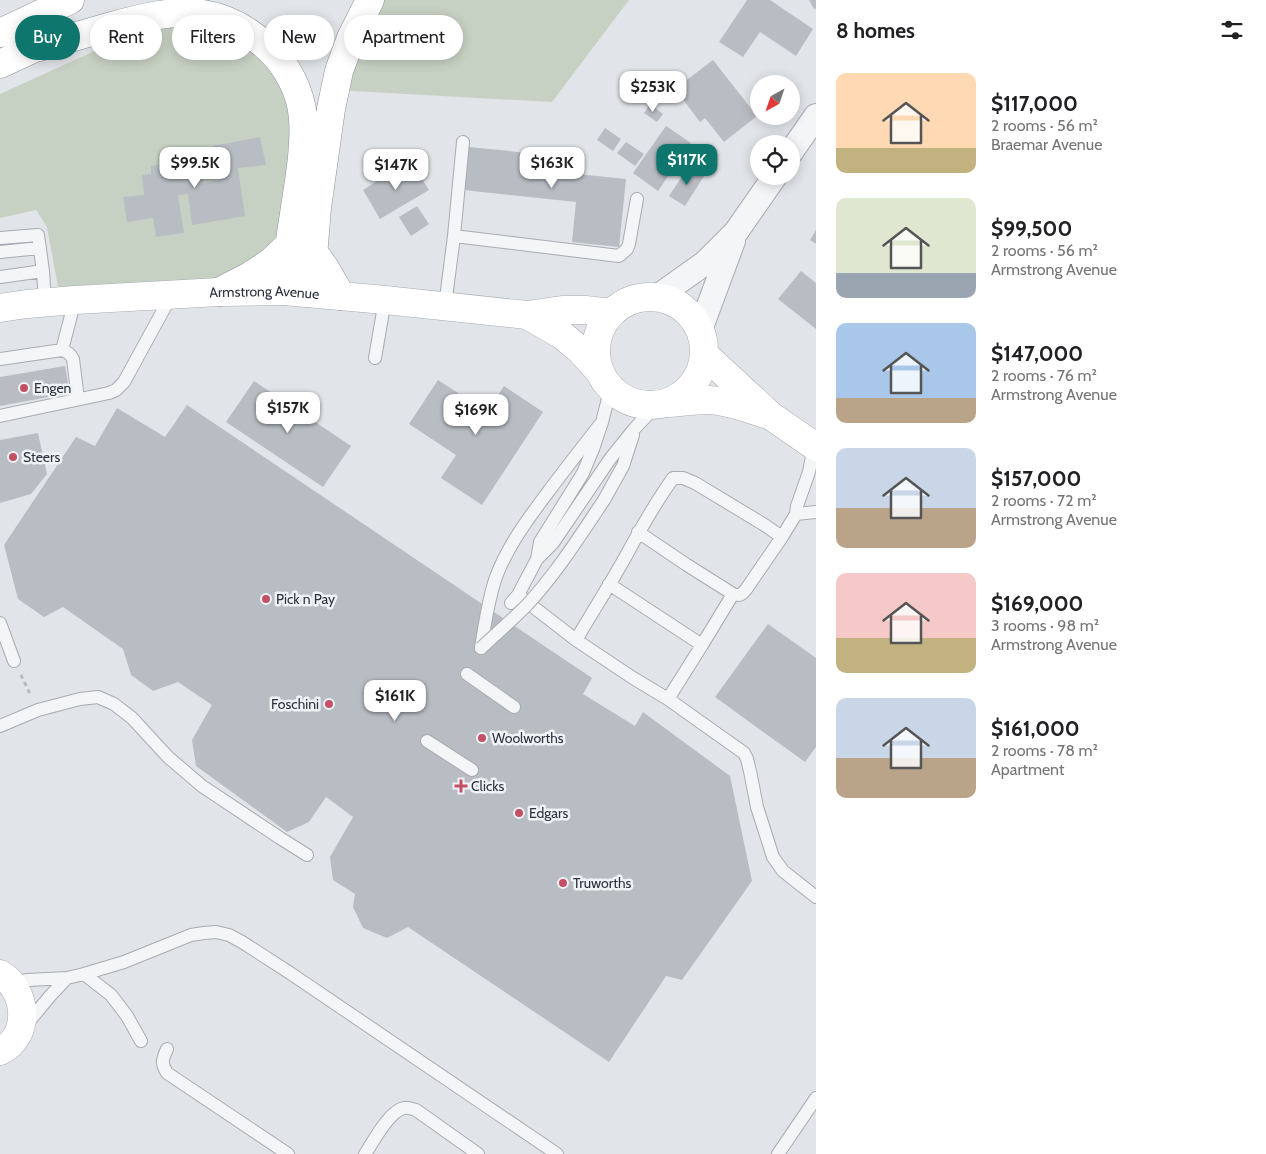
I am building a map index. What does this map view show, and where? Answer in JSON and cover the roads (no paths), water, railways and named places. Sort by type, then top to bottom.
[{"type":"main road","points":[[0,32],[70,0]]},
{"type":"main road","points":[[80,27],[136,0]]},
{"type":"main road","points":[[219,292],[250,276],[271,262],[301,248],[317,208],[331,109],[339,71],[351,38],[370,0]]},
{"type":"main road","points":[[80,36],[144,18],[176,13],[201,14],[220,18],[242,27],[274,53],[288,72],[298,94],[303,117],[301,248],[297,292]]},
{"type":"main road","points":[[0,64],[15,57]]},
{"type":"main road","points":[[301,248],[325,268],[341,296]]},
{"type":"main road","name":"Armstrong Avenue","points":[[0,308],[75,300],[219,292],[297,292],[527,315],[562,310],[612,313]]},
{"type":"main road","points":[[771,416],[734,404],[710,400],[637,404],[620,396],[603,378],[596,356],[597,340],[603,325],[612,313],[627,302],[657,297],[678,305],[691,316],[702,343],[771,416],[815,446]]},
{"type":"main road","name":"Armstrong Avenue","points":[[527,315],[562,335],[580,350],[603,378]]},
{"type":"main road","points":[[662,404],[687,392],[699,375],[702,343]]},
{"type":"main road","points":[[0,1051],[14,1041],[21,1031],[23,1010],[18,995],[4,973]]},
{"type":"street","points":[[800,139],[816,116]]},
{"type":"street","points":[[657,297],[705,263],[736,232],[768,185]]},
{"type":"street","points":[[702,343],[736,232]]},
{"type":"lane","points":[[445,306],[463,142]]},
{"type":"lane","points":[[454,236],[619,256],[627,249],[629,244],[637,199]]},
{"type":"lane","points":[[0,238],[38,235],[45,303]]},
{"type":"lane","points":[[0,252],[40,248]]},
{"type":"lane","points":[[0,277],[43,271]]},
{"type":"lane","points":[[0,416],[109,392],[120,387],[171,296]]},
{"type":"lane","points":[[62,350],[75,300]]},
{"type":"lane","points":[[375,358],[385,300]]},
{"type":"lane","points":[[0,359],[62,350],[67,351],[72,359],[78,399]]},
{"type":"lane","points":[[537,559],[540,542],[583,473],[593,449],[608,395],[603,378]]},
{"type":"lane","points":[[662,404],[635,428],[610,459],[553,543],[537,559],[515,599],[633,678],[668,699],[744,753],[750,771],[757,807],[773,857],[783,871],[816,897]]},
{"type":"lane","points":[[602,422],[542,500],[507,552],[496,577],[489,600],[481,648],[526,606],[562,562],[604,500],[623,466],[635,428]]},
{"type":"lane","points":[[638,532],[733,594],[737,596],[742,594],[796,514],[815,446]]},
{"type":"lane","points":[[576,640],[638,532],[673,478],[683,478],[695,483],[782,537]]},
{"type":"lane","points":[[796,514],[816,512]]},
{"type":"lane","points":[[609,584],[702,645]]},
{"type":"lane","points":[[668,699],[733,594]]},
{"type":"lane","points":[[0,623],[14,661]]},
{"type":"lane","points":[[466,674],[514,707]]},
{"type":"lane","points":[[0,726],[38,710],[80,699],[98,698],[114,704],[132,718],[168,758],[185,773],[246,816],[307,855]]},
{"type":"lane","points":[[427,741],[472,770]]},
{"type":"lane","points":[[4,973],[28,980],[68,978],[124,962],[191,935],[216,932],[229,935],[283,969],[557,1154]]},
{"type":"lane","points":[[84,974],[110,995],[127,1016],[141,1042]]},
{"type":"lane","points":[[21,1031],[50,996],[68,978]]},
{"type":"lane","points":[[167,1049],[162,1065],[167,1073],[288,1154]]},
{"type":"lane","points":[[778,1154],[816,1098]]},
{"type":"lane","points":[[365,1154],[388,1120],[398,1110],[406,1107],[416,1110],[478,1154]]},
{"type":"place","name":"Engen","points":[[24,388]]},
{"type":"place","name":"Steers","points":[[13,457]]},
{"type":"place","name":"Pick n Pay","points":[[266,599]]},
{"type":"place","name":"Foschini","points":[[329,704]]},
{"type":"place","name":"Woolworths","points":[[482,738]]},
{"type":"place","name":"Clicks","points":[[461,786]]},
{"type":"place","name":"Edgars","points":[[519,813]]},
{"type":"place","name":"Truworths","points":[[563,883]]}]
